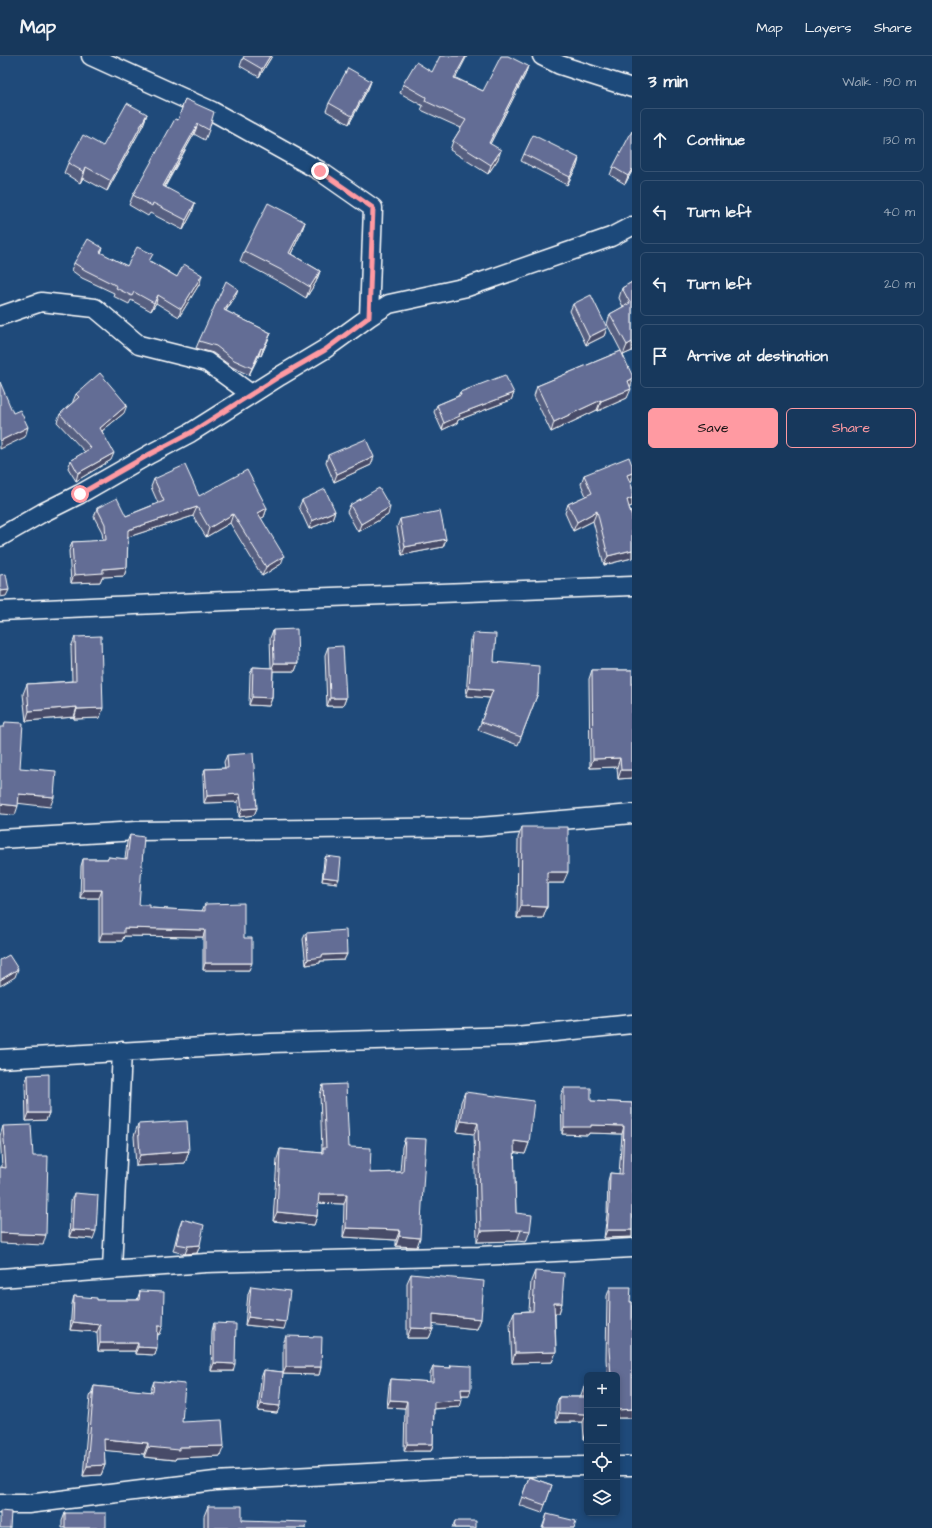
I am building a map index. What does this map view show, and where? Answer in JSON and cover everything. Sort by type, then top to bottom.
[{"type":"street","points":[[91,56],[212,111],[320,171],[373,208],[369,317]]},
{"type":"street","points":[[542,56],[560,65],[632,88]]},
{"type":"street","points":[[0,537],[190,433],[251,394],[325,350],[389,304],[467,287],[611,237],[632,226]]},
{"type":"street","points":[[0,316],[41,302],[95,308],[139,345],[207,362],[251,394]]},
{"type":"street","points":[[0,611],[217,601],[632,586]]},
{"type":"street","points":[[0,839],[137,831],[479,827],[632,814]]},
{"type":"street","points":[[0,1059],[271,1043],[516,1036],[632,1024]]},
{"type":"street","points":[[112,1269],[122,1051]]},
{"type":"street","points":[[0,1278],[206,1263],[479,1256],[632,1248]]},
{"type":"street","points":[[0,1504],[28,1504],[215,1481],[462,1468],[584,1466]]},
{"type":"street","points":[[620,1466],[632,1466]]},
{"type":"building","points":[[244,56],[270,56],[262,69],[243,58]]},
{"type":"building","points":[[440,56],[466,56],[454,78],[483,91],[501,56],[508,56],[528,66],[489,143],[501,150],[491,165],[453,141],[466,120],[425,101],[426,97],[403,84],[416,62],[432,72]]},
{"type":"building","points":[[348,68],[371,81],[352,116],[329,103]]},
{"type":"building","points":[[185,99],[214,112],[209,130],[198,124],[163,186],[195,203],[186,220],[153,203],[152,206],[133,195],[175,119],[178,120]]},
{"type":"building","points":[[127,103],[147,114],[111,181],[86,167],[84,172],[68,163],[83,135],[103,146]]},
{"type":"building","points":[[632,131],[632,169],[628,176],[613,167]]},
{"type":"building","points":[[533,135],[579,158],[570,177],[524,154]]},
{"type":"building","points":[[268,203],[305,222],[289,253],[320,271],[310,287],[289,274],[244,251]]},
{"type":"building","points":[[88,239],[103,248],[100,252],[127,266],[137,247],[153,254],[149,261],[177,277],[184,264],[202,275],[181,309],[158,295],[154,303],[134,292],[132,296],[116,288],[117,286],[74,263]]},
{"type":"building","points":[[226,281],[238,289],[224,310],[271,333],[263,349],[261,348],[252,368],[234,360],[216,346],[199,341]]},
{"type":"building","points":[[632,282],[632,342],[627,345],[610,314],[630,303],[622,288]]},
{"type":"building","points":[[591,295],[607,328],[589,337],[573,304]]},
{"type":"building","points":[[621,351],[632,375],[632,379],[628,381],[631,389],[601,400],[554,422],[537,386]]},
{"type":"building","points":[[100,373],[127,405],[100,428],[114,453],[78,473],[71,460],[91,448],[60,414],[79,397],[76,394]]},
{"type":"building","points":[[505,375],[514,393],[459,414],[460,416],[444,423],[437,405],[461,395],[460,392]]},
{"type":"building","points":[[0,382],[13,413],[20,410],[28,427],[0,441]]},
{"type":"building","points":[[366,439],[374,457],[337,474],[328,455]]},
{"type":"building","points":[[629,457],[632,465],[632,473],[627,475],[632,487],[632,498],[627,500],[632,518],[632,550],[608,556],[597,511],[577,522],[568,504],[592,493],[584,475]]},
{"type":"building","points":[[185,465],[199,496],[247,470],[267,508],[258,513],[284,556],[266,567],[233,514],[209,528],[197,507],[128,530],[127,567],[103,569],[103,573],[74,575],[72,542],[106,540],[105,524],[97,508],[117,498],[126,516],[164,501],[154,479]]},
{"type":"building","points":[[379,488],[390,507],[361,524],[350,505]]},
{"type":"building","points":[[325,489],[335,511],[312,521],[302,500]]},
{"type":"building","points":[[440,511],[446,539],[405,547],[400,519]]},
{"type":"building","points":[[6,574],[9,590],[0,591],[0,575]]},
{"type":"building","points":[[297,629],[298,663],[274,663],[273,630]]},
{"type":"building","points":[[473,633],[496,634],[494,662],[539,666],[538,693],[521,737],[481,722],[493,690],[469,688]]},
{"type":"building","points":[[101,636],[103,708],[77,709],[77,707],[29,711],[27,684],[76,681],[75,637]]},
{"type":"building","points":[[343,646],[346,698],[330,698],[328,647]]},
{"type":"building","points":[[253,667],[273,668],[272,698],[252,697]]},
{"type":"building","points":[[592,670],[632,670],[632,770],[621,770],[620,758],[593,759]]},
{"type":"building","points":[[5,722],[23,723],[20,768],[56,771],[54,797],[19,794],[18,806],[0,804],[0,727],[4,727]]},
{"type":"building","points":[[253,753],[257,808],[242,809],[240,794],[207,796],[205,769],[228,768],[227,755]]},
{"type":"building","points":[[522,827],[568,827],[568,872],[547,872],[547,907],[521,906]]},
{"type":"building","points":[[130,835],[144,837],[139,905],[150,905],[150,908],[205,911],[205,904],[244,903],[244,938],[252,938],[252,963],[205,963],[205,930],[124,928],[124,933],[102,933],[102,890],[83,890],[83,859],[108,859],[108,857],[127,859]]},
{"type":"building","points":[[326,856],[341,858],[339,879],[323,877]]},
{"type":"building","points":[[346,930],[347,954],[322,955],[322,957],[308,959],[306,933]]},
{"type":"building","points":[[9,955],[18,969],[0,980],[0,960]]},
{"type":"building","points":[[49,1074],[49,1113],[29,1113],[28,1075]]},
{"type":"building","points":[[346,1084],[349,1147],[371,1148],[370,1173],[403,1172],[405,1138],[426,1139],[420,1238],[399,1236],[400,1230],[346,1228],[347,1194],[319,1194],[317,1216],[277,1212],[280,1149],[323,1153],[323,1148],[326,1148],[323,1085]]},
{"type":"building","points":[[564,1088],[591,1088],[591,1101],[632,1103],[632,1230],[607,1230],[610,1173],[622,1174],[624,1126],[591,1125],[591,1127],[564,1127]]},
{"type":"building","points":[[465,1092],[534,1101],[529,1143],[514,1141],[516,1213],[532,1215],[530,1231],[481,1231],[478,1123],[461,1121]]},
{"type":"building","points":[[187,1121],[189,1151],[140,1155],[138,1124]]},
{"type":"building","points":[[31,1125],[33,1156],[48,1156],[46,1235],[0,1233],[0,1167],[6,1168],[3,1126]]},
{"type":"building","points":[[74,1193],[98,1195],[96,1231],[72,1230]]},
{"type":"building","points":[[182,1219],[204,1225],[200,1245],[188,1246],[176,1244]]},
{"type":"building","points":[[535,1271],[564,1273],[562,1303],[554,1303],[556,1352],[515,1353],[514,1312],[533,1311]]},
{"type":"building","points":[[411,1274],[484,1281],[481,1319],[433,1314],[433,1329],[411,1328]]},
{"type":"building","points":[[251,1286],[290,1291],[286,1322],[248,1317]]},
{"type":"building","points":[[610,1287],[631,1287],[632,1409],[620,1410],[620,1372],[611,1372],[609,1350]]},
{"type":"building","points":[[140,1291],[164,1292],[163,1326],[158,1326],[157,1348],[138,1347],[138,1343],[100,1343],[100,1325],[73,1322],[74,1296],[97,1298],[97,1300],[139,1300]]},
{"type":"building","points":[[214,1323],[236,1324],[235,1364],[214,1363]]},
{"type":"building","points":[[286,1336],[322,1337],[321,1367],[286,1367]]},
{"type":"building","points":[[451,1365],[471,1366],[471,1389],[461,1389],[462,1400],[434,1402],[433,1444],[407,1444],[407,1401],[390,1400],[391,1379],[433,1382],[433,1367],[451,1368]]},
{"type":"building","points":[[264,1370],[283,1372],[280,1406],[261,1404]]},
{"type":"building","points":[[154,1381],[185,1384],[182,1422],[222,1420],[224,1446],[179,1447],[179,1450],[148,1447],[148,1443],[104,1439],[105,1465],[87,1466],[94,1386],[153,1392]]},
{"type":"building","points":[[559,1397],[584,1397],[584,1414],[559,1413]]},
{"type":"building","points":[[529,1477],[552,1485],[545,1505],[522,1497]]},
{"type":"building","points":[[208,1506],[242,1506],[242,1520],[307,1522],[306,1528],[208,1528]]},
{"type":"building","points":[[0,1511],[11,1512],[10,1528],[0,1528]]},
{"type":"building","points":[[65,1513],[106,1513],[106,1528],[65,1528]]},
{"type":"building","points":[[547,1514],[576,1521],[574,1528],[543,1528]]},
{"type":"building","points":[[455,1521],[476,1521],[476,1528],[454,1528]]},
{"type":"route","points":[[80,494],[190,433],[219,413],[325,350],[369,317],[373,208],[320,171]]}]
